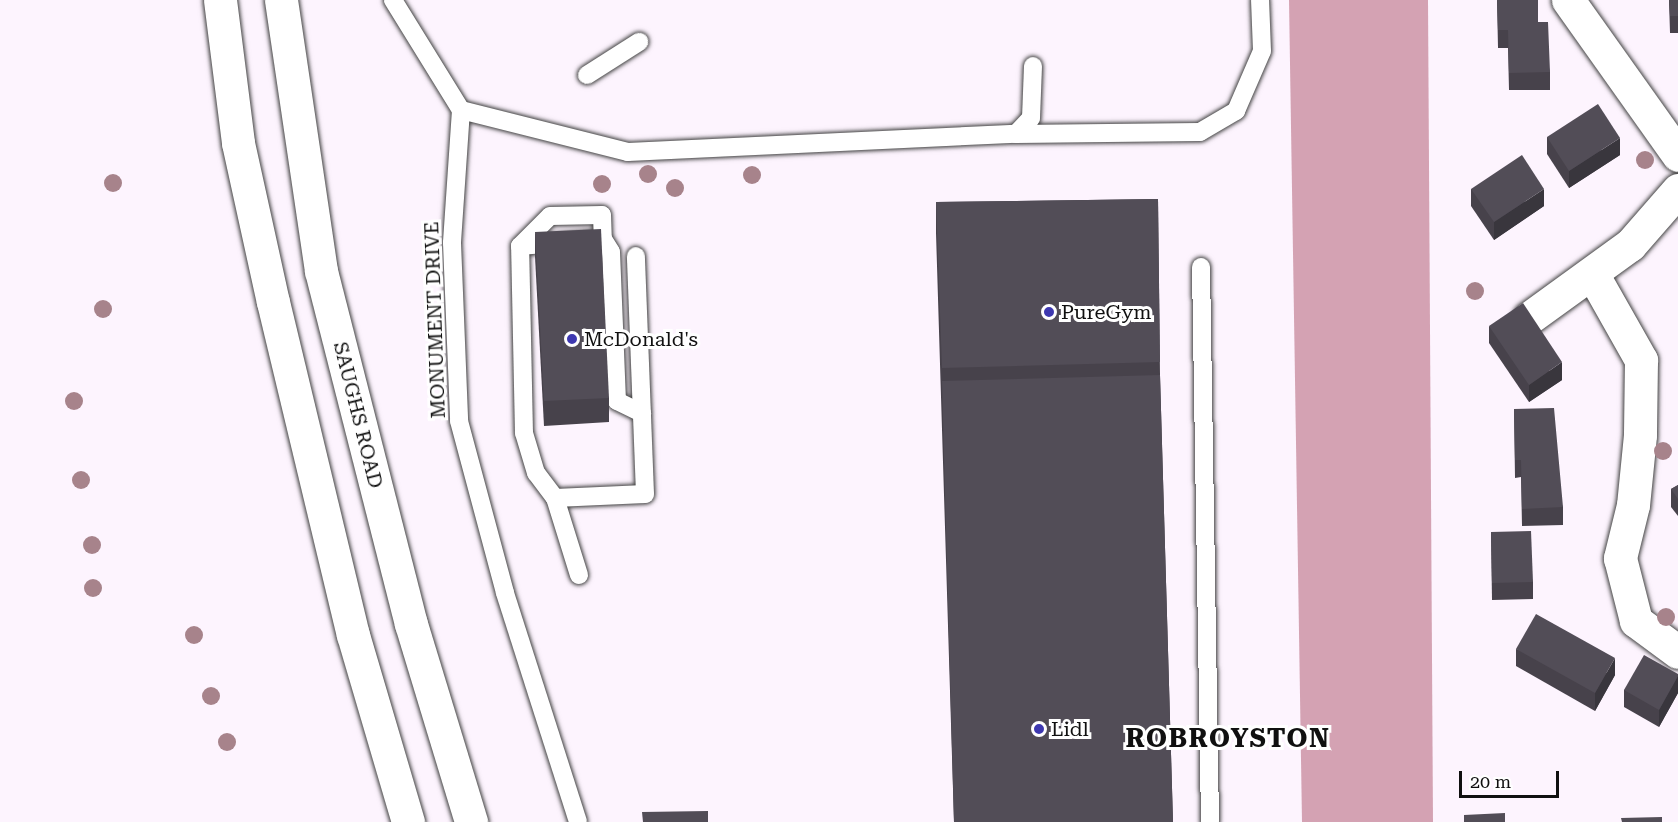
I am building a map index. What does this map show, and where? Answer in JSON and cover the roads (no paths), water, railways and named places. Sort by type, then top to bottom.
[{"type":"street","points":[[220,0],[238,143],[273,302],[353,635],[408,822]]},
{"type":"street","name":"SAUGHS ROAD","points":[[280,0],[321,271],[411,624],[471,822]]},
{"type":"street","points":[[1568,0],[1678,155]]},
{"type":"street","points":[[1529,318],[1593,275],[1630,245],[1678,190]]},
{"type":"street","points":[[1593,275],[1641,360],[1640,435],[1633,505],[1620,558],[1636,621],[1678,652]]},
{"type":"lane","points":[[393,0],[461,110],[628,152],[1016,134],[1200,132],[1236,111],[1262,51],[1260,0]]},
{"type":"lane","points":[[587,75],[639,42]]},
{"type":"lane","points":[[1016,134],[1031,118],[1033,66]]},
{"type":"lane","name":"MONUMENT DRIVE","points":[[461,110],[452,243],[459,421],[505,593],[578,822]]},
{"type":"lane","points":[[579,575],[555,498],[536,472],[524,433],[520,246],[550,216],[602,215],[603,239],[611,252],[617,401],[642,413]]},
{"type":"lane","points":[[520,246],[603,239]]},
{"type":"lane","points":[[555,498],[645,494],[636,256]]},
{"type":"lane","points":[[1201,267],[1210,822]]},
{"type":"place","name":"PureGym","points":[[1049,312]]},
{"type":"place","name":"McDonald's","points":[[572,339]]},
{"type":"place","name":"Lidl","points":[[1039,729]]},
{"type":"district","name":"ROBROYSTON","points":[[1228,739]]}]
